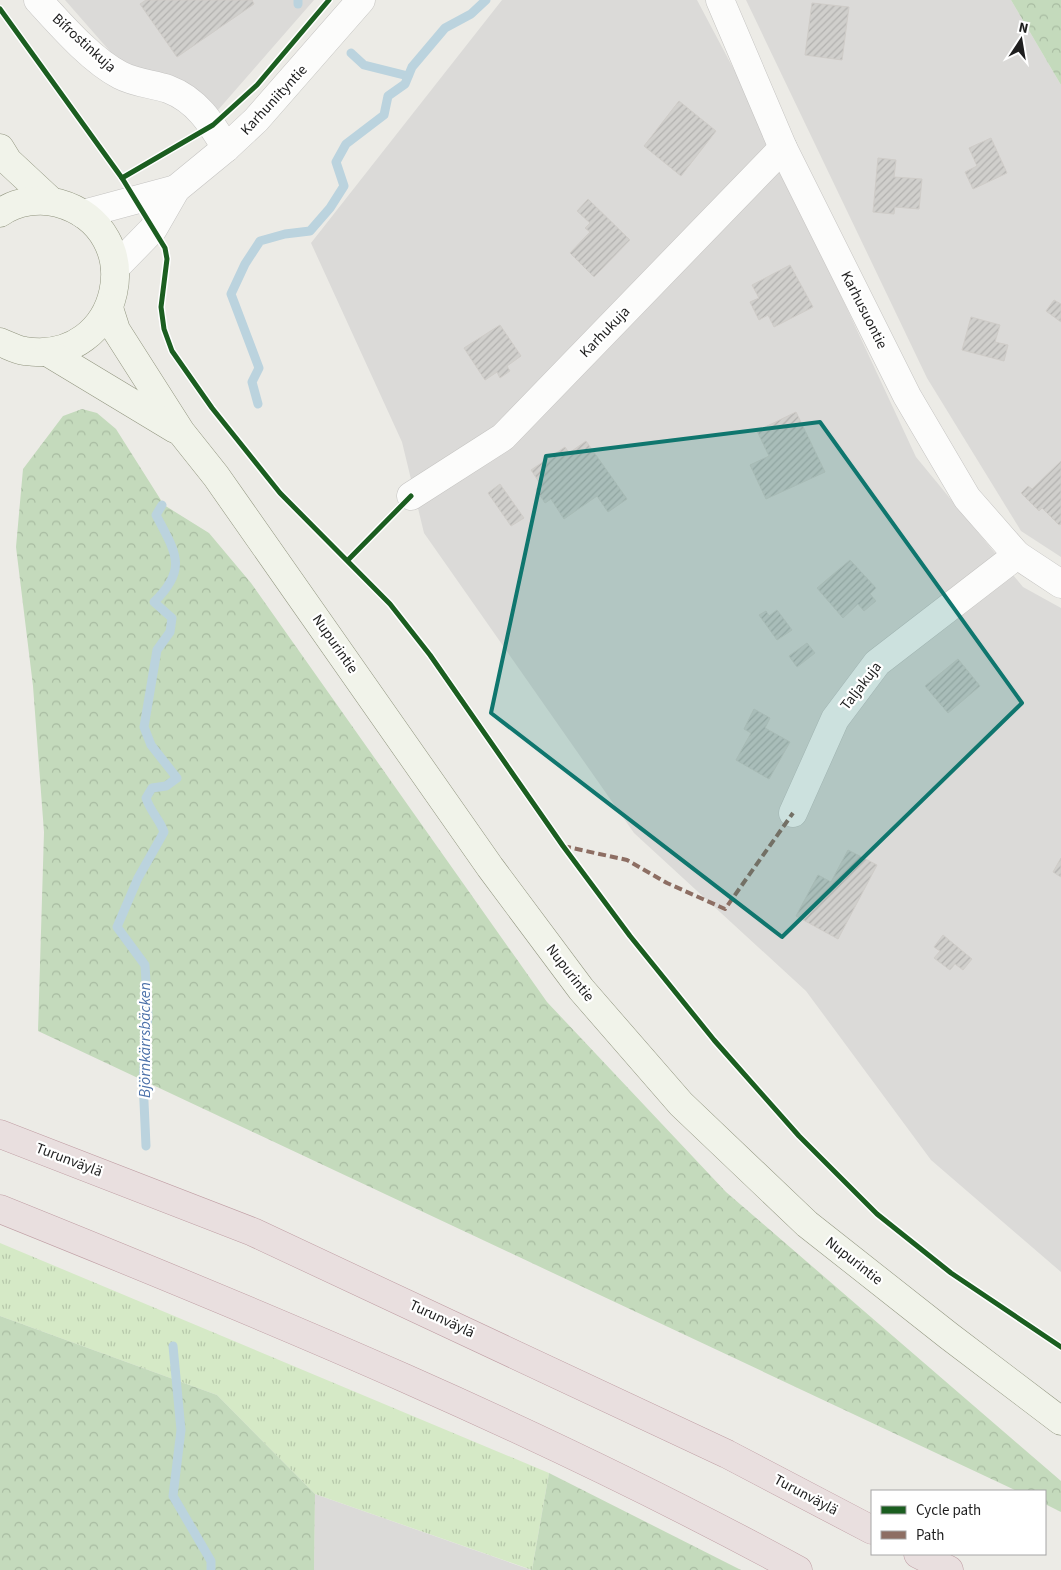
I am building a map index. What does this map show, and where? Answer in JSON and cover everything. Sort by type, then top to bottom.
[{"type":"highway","name":"Turunväylä","points":[[0,1134],[262,1236],[727,1454],[871,1529]]},
{"type":"highway","points":[[0,1209],[238,1304],[464,1405],[700,1516],[798,1570]]},
{"type":"highway","points":[[920,1555],[949,1570]]},
{"type":"main road","points":[[0,148],[8,161],[50,201]]},
{"type":"main road","points":[[0,213],[27,202],[50,201],[68,206],[83,214],[99,228],[110,247],[116,268],[115,288],[109,308],[95,330],[74,345],[49,352],[23,351],[0,342]]},
{"type":"main road","name":"Nupurintie","points":[[109,308],[116,330],[181,432],[216,476],[490,867],[570,974],[681,1104],[807,1224],[1061,1421]]},
{"type":"main road","name":"Nupurintie","points":[[49,352],[181,432]]},
{"type":"street","name":"Bifrostinkuja","points":[[38,0],[95,57],[120,75],[168,90],[186,98],[204,112],[226,148]]},
{"type":"street","name":"Karhuniityntie","points":[[116,268],[153,230],[176,188],[226,148],[256,120],[300,73],[360,0]]},
{"type":"street","name":"Karhusuontie","points":[[720,0],[783,148],[907,396],[967,498],[1017,555],[1061,584]]},
{"type":"street","name":"Karhukuja","points":[[412,496],[503,438],[783,148]]},
{"type":"street","name":"Karhuniityntie","points":[[83,214],[176,188]]},
{"type":"street","name":"Taljakuja","points":[[794,813],[835,719],[877,663],[1017,555]]},
{"type":"highlighted area","points":[[820,422],[1022,703],[782,937],[491,713],[546,456]]},
{"type":"shaded area","points":[[65,0],[314,0],[218,110],[206,98],[115,57]]},
{"type":"shaded area","points":[[502,0],[697,0],[749,98],[916,457],[1023,587],[1061,608],[1061,1272],[931,1160],[806,991],[634,833],[424,533],[402,442],[311,243]]},
{"type":"shaded area","points":[[746,0],[1011,0],[1061,85],[1061,557],[1021,531],[927,378]]},
{"type":"shaded area","points":[[315,1494],[531,1570],[314,1570]]},
{"type":"green space","points":[[1011,0],[1061,0],[1061,85]]},
{"type":"green space","points":[[82,409],[97,413],[116,429],[164,505],[209,533],[251,583],[547,1002],[726,1192],[1061,1481],[1061,1512],[1046,1504],[1046,1490],[1015,1490],[38,1031],[44,832],[33,686],[16,547],[23,469],[63,416]]},
{"type":"green space","points":[[0,1243],[549,1473],[532,1570],[315,1494],[217,1395],[0,1316]]},
{"type":"green space","points":[[0,1316],[217,1395],[315,1494],[314,1570],[0,1570]]},
{"type":"green space","points":[[549,1473],[741,1570],[532,1570]]},
{"type":"building","points":[[146,0],[252,0],[254,4],[177,57],[140,4]]},
{"type":"building","points":[[812,3],[849,7],[842,60],[805,55]]},
{"type":"building","points":[[679,101],[716,131],[681,176],[644,146]]},
{"type":"building","points":[[991,138],[1007,173],[973,189],[965,172],[977,166],[969,148]]},
{"type":"building","points":[[878,158],[896,160],[894,177],[922,179],[919,209],[895,207],[894,214],[873,212]]},
{"type":"building","points":[[588,199],[630,240],[594,277],[570,253],[590,232],[585,228],[590,223],[577,211]]},
{"type":"building","points":[[790,265],[813,307],[774,327],[768,315],[759,320],[750,302],[759,298],[752,285]]},
{"type":"building","points":[[1054,300],[1061,304],[1061,322],[1046,311]]},
{"type":"building","points":[[971,317],[1000,325],[995,342],[1008,345],[1004,361],[962,350]]},
{"type":"building","points":[[500,325],[521,356],[507,366],[510,371],[500,378],[497,372],[485,380],[464,348]]},
{"type":"building","points":[[796,412],[825,472],[766,499],[750,465],[769,456],[757,431]]},
{"type":"building","points":[[586,441],[627,499],[608,512],[597,496],[564,519],[551,499],[545,503],[536,489],[541,485],[531,470],[565,447],[569,453]]},
{"type":"building","points":[[1061,461],[1061,524],[1059,525],[1042,508],[1039,511],[1021,493],[1028,486],[1032,489]]},
{"type":"building","points":[[500,484],[524,518],[511,526],[488,493]]},
{"type":"building","points":[[850,560],[876,588],[870,594],[876,601],[864,611],[858,604],[843,618],[817,588]]},
{"type":"building","points":[[777,610],[792,630],[777,640],[759,615],[766,611],[769,616]]},
{"type":"building","points":[[807,643],[815,653],[797,667],[789,656]]},
{"type":"building","points":[[958,659],[980,686],[948,713],[925,686]]},
{"type":"building","points":[[754,709],[770,718],[765,728],[790,742],[769,779],[736,760],[751,733],[744,729]]},
{"type":"building","points":[[848,850],[877,865],[838,939],[796,916],[818,875],[831,882]]},
{"type":"building","points":[[1061,858],[1061,877],[1053,872]]},
{"type":"building","points":[[943,935],[972,959],[963,970],[955,964],[950,970],[934,958],[940,951],[934,947]]},
{"type":"waterway","name":"Björnkärrsbäcken","points":[[258,404],[252,382],[259,368],[231,294],[245,264],[260,241],[285,234],[310,231],[330,208],[344,186],[336,162],[346,144],[384,115],[388,96],[405,84],[412,67],[445,28],[471,14],[486,0]]},
{"type":"waterway","points":[[351,53],[364,65],[408,76]]},
{"type":"waterway","name":"Björnkärrsbäcken","points":[[146,1146],[143,1080],[148,1015],[145,965],[117,927],[138,878],[164,832],[146,798],[152,788],[166,786],[177,778],[151,745],[144,727],[157,650],[170,632],[172,618],[154,602],[165,590],[172,579],[175,569],[173,550],[156,515],[162,505]]},
{"type":"waterway","name":"Björnkärrsbäcken","points":[[173,1346],[181,1430],[173,1496],[211,1561],[211,1570]]},
{"type":"marked path","points":[[563,846],[627,860],[667,883],[725,909],[793,813]]},
{"type":"cycle path","points":[[122,178],[213,125],[257,85],[329,0]]},
{"type":"cycle path","points":[[0,9],[122,178],[165,248],[167,259],[161,307],[164,329],[172,351],[212,408],[280,493],[390,604],[430,655],[563,846],[630,936],[714,1040],[799,1136],[877,1214],[951,1273],[1061,1347]]},
{"type":"cycle path","points":[[348,560],[411,496]]}]
